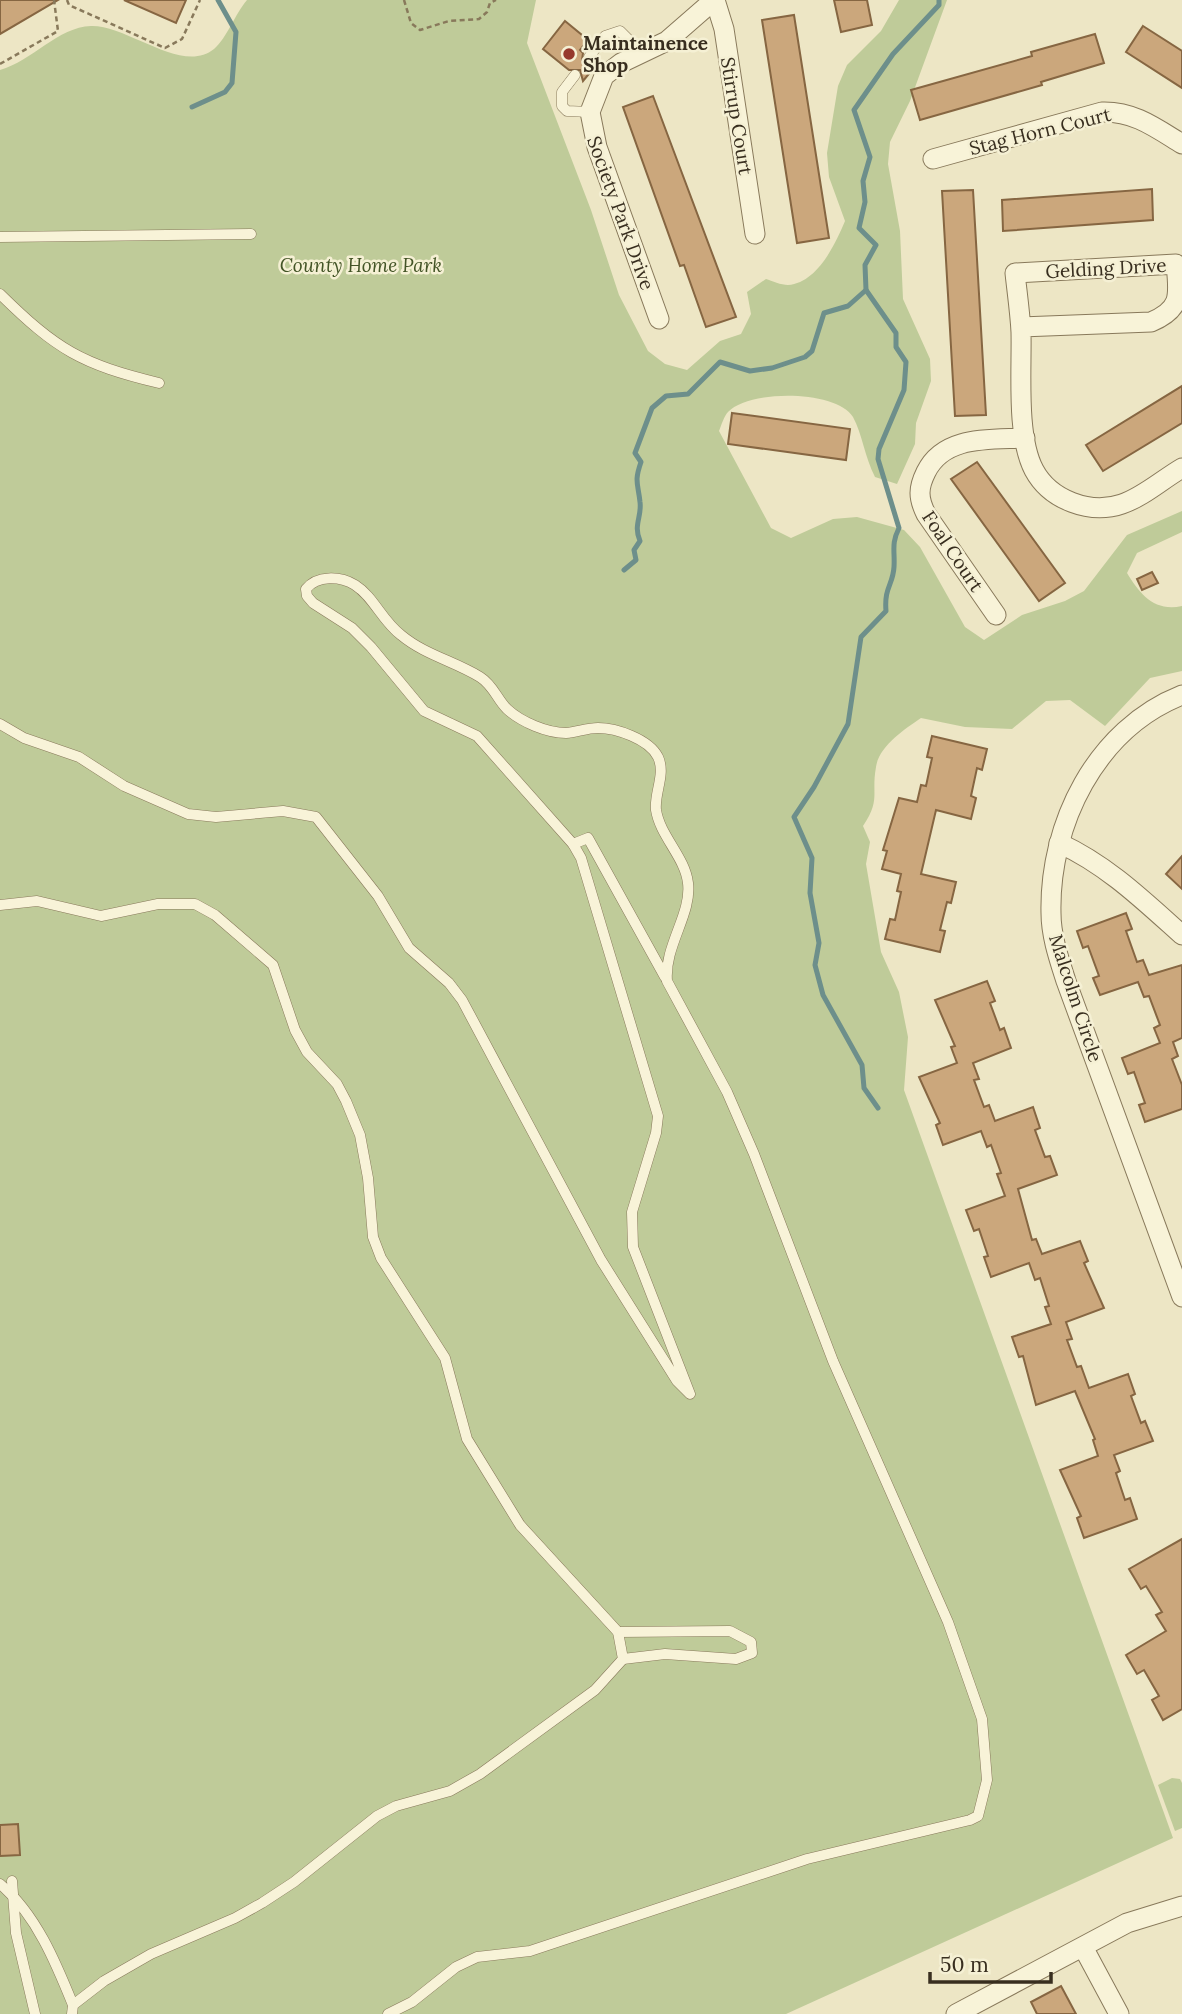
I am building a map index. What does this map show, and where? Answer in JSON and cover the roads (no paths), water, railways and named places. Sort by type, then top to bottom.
[{"type":"street","name":"Society Park Drive","points":[[659,319],[597,147],[590,112],[604,76],[621,63],[643,55],[667,41],[714,0]]},
{"type":"street","name":"Stirrup Court","points":[[714,0],[724,29],[755,234]]},
{"type":"street","name":"Stag Horn Court","points":[[933,159],[1102,112],[1119,111],[1136,116],[1182,144]]},
{"type":"street","name":"Gelding Drive","points":[[1021,327],[1151,322],[1159,319],[1175,306],[1179,297],[1176,264],[1015,273],[1021,327],[1025,438],[1034,469],[1046,486],[1080,507],[1123,504],[1182,468]]},
{"type":"street","name":"Foal Court","points":[[996,615],[919,499],[921,482],[939,453],[971,441],[1025,438]]},
{"type":"street","name":"Malcolm Circle","points":[[1182,695],[1133,724],[1106,750],[1082,784],[1059,842],[1051,914],[1055,946],[1182,1297]]},
{"type":"street","points":[[1059,842],[1086,855],[1114,875],[1182,935]]},
{"type":"street","points":[[956,2014],[981,2008],[1127,1923],[1182,1906]]},
{"type":"street","points":[[1083,1947],[1119,2014]]},
{"type":"lane","points":[[589,57],[606,36],[620,31],[643,55]]},
{"type":"lane","points":[[575,75],[562,93],[562,106],[567,111],[590,112]]},
{"type":"lane","points":[[0,237],[251,234]]},
{"type":"lane","points":[[0,294],[40,334],[86,362],[159,383]]},
{"type":"lane","points":[[0,724],[24,738],[79,757],[124,786],[188,814],[216,817],[283,811],[316,817],[379,896],[395,930],[409,948],[449,983],[462,1000],[601,1260],[677,1381],[690,1394],[633,1247],[632,1212],[656,1133],[658,1116],[580,858],[573,844],[477,736],[424,711],[352,628],[313,603],[306,589],[311,583],[341,579],[354,584],[374,605],[384,621],[401,636],[422,651],[481,677],[492,687],[508,710],[526,721],[545,730],[565,733],[595,728],[612,729],[649,747],[658,757],[661,773],[656,809],[688,883],[686,901],[666,962],[667,981]]},
{"type":"lane","points":[[388,2014],[412,2002],[456,1967],[477,1957],[530,1951],[807,1859],[970,1820],[978,1816],[987,1780],[982,1719],[948,1622],[833,1361],[786,1231],[749,1141],[721,1080],[588,838],[573,844]]},
{"type":"lane","points":[[0,905],[37,901],[101,916],[159,904],[195,904],[215,915],[273,965],[296,1030],[307,1052],[337,1084],[360,1135],[368,1178],[373,1237],[381,1258],[445,1357],[467,1439],[520,1525],[618,1632],[623,1659]]},
{"type":"lane","points":[[0,1884],[13,1895],[56,1962],[72,2009],[104,1981],[151,1954],[235,1918],[262,1903],[294,1882],[377,1816],[396,1806],[450,1791],[480,1774],[595,1690],[623,1659],[664,1654],[736,1659],[752,1653],[751,1642],[730,1631],[618,1632]]},
{"type":"lane","points":[[12,1881],[16,1934],[35,2014]]},
{"type":"waterway","points":[[192,107],[225,92],[232,83],[236,32],[218,0]]},
{"type":"waterway","points":[[878,1108],[864,1088],[862,1065],[823,995],[815,965],[819,943],[810,893],[812,858],[794,817],[814,787],[848,724],[861,637],[886,611],[886,597],[893,573],[894,543],[899,528],[878,459],[879,449],[904,390],[906,362],[896,347],[896,333],[866,290],[865,265],[876,245],[859,228],[865,202],[863,181],[870,157],[854,110],[893,54],[939,5],[939,0]]},
{"type":"waterway","points":[[624,570],[636,560],[634,550],[640,541],[637,530],[640,507],[637,478],[641,462],[635,453],[652,408],[666,396],[688,394],[720,362],[750,371],[772,368],[805,357],[812,351],[824,313],[848,306],[866,290]]},
{"type":"place","name":"Maintainence Shop","points":[[569,54]]},
{"type":"park label","name":"County Home Park","points":[[361,265]]}]
